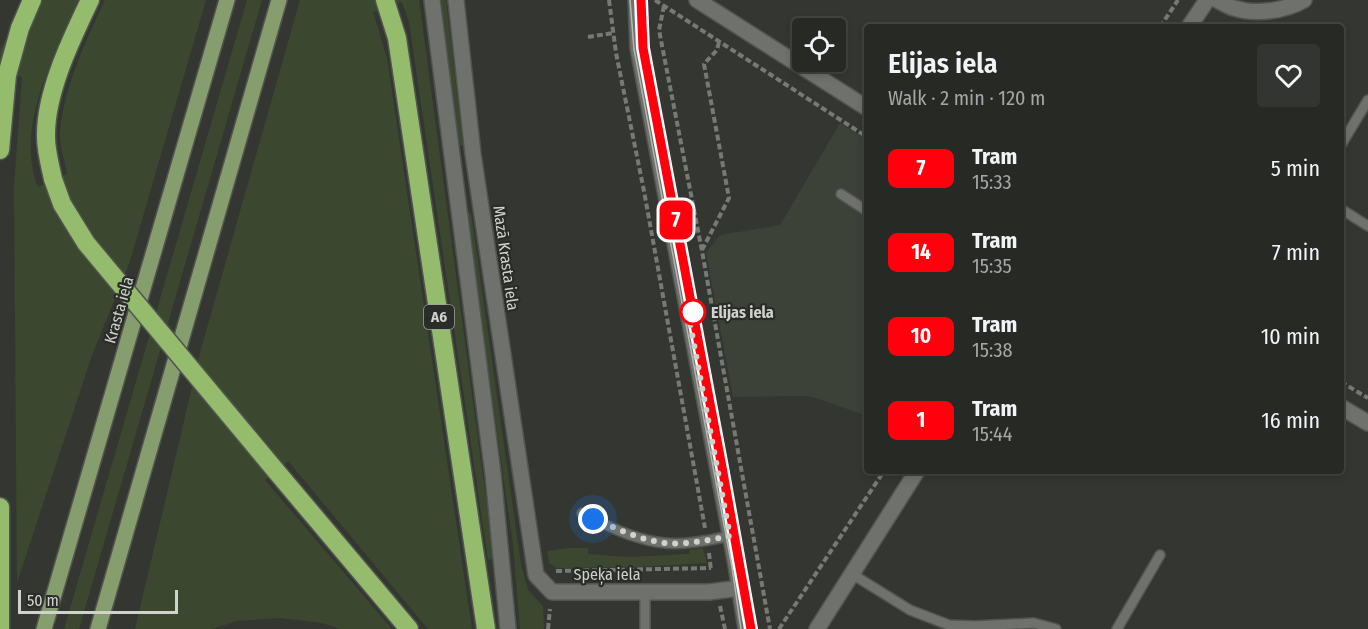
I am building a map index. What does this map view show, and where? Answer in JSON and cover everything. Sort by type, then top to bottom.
[{"type":"highway","points":[[0,150],[7,75],[20,28],[32,0]]},
{"type":"highway","points":[[90,0],[55,84],[48,112],[45,136],[47,152],[62,204],[86,243],[409,629]]},
{"type":"highway","name":"A6","points":[[386,3],[397,38],[486,629]]},
{"type":"highway","points":[[0,507],[0,629]]},
{"type":"main road","name":"Krasta iela","points":[[44,629],[226,0]]},
{"type":"main road","points":[[98,629],[279,0]]},
{"type":"street","points":[[432,0],[493,474],[507,629]]},
{"type":"street","name":"Mazā Krasta iela","points":[[456,0],[473,154],[527,521]]},
{"type":"street","points":[[636,0],[638,48],[746,629]]},
{"type":"street","points":[[698,0],[864,106]]},
{"type":"street","points":[[1191,24],[1207,0]]},
{"type":"street","points":[[1217,0],[1236,9],[1266,12],[1296,5],[1304,0]]},
{"type":"street","points":[[1344,409],[1368,423]]},
{"type":"street","points":[[817,629],[915,474]]},
{"type":"street","name":"Speķa iela","points":[[527,521],[536,575],[552,592],[709,592],[740,588]]},
{"type":"lane","points":[[1344,140],[1368,100]]},
{"type":"lane","points":[[841,194],[864,209]]},
{"type":"lane","points":[[1344,211],[1368,226]]},
{"type":"lane","points":[[582,513],[634,536],[665,543],[730,536]]},
{"type":"lane","points":[[1117,629],[1160,555]]},
{"type":"lane","points":[[852,574],[910,610],[949,625],[1034,623],[1056,629]]},
{"type":"lane","points":[[645,592],[645,629]]},
{"type":"path","points":[[551,567],[556,572],[711,568],[644,192],[613,33],[609,0]]},
{"type":"path","points":[[654,0],[864,135]]},
{"type":"path","points":[[1162,24],[1178,0]]},
{"type":"path","points":[[664,6],[659,30],[702,251],[770,629]]},
{"type":"path","points":[[702,251],[729,198],[704,64],[717,50],[718,42],[732,20]]},
{"type":"path","points":[[588,37],[613,33]]},
{"type":"path","points":[[1344,384],[1368,398]]},
{"type":"path","points":[[779,629],[882,474]]},
{"type":"shaded area","points":[[840,123],[864,138],[864,415],[806,396],[733,397],[706,253],[720,235],[780,225]]},
{"type":"green space","points":[[25,0],[78,0],[49,68],[34,116],[31,140],[32,164],[38,187],[67,174],[60,137],[62,115],[77,64],[105,0],[206,0],[130,261],[91,358],[17,583],[14,186],[22,77],[0,73],[0,51]]},
{"type":"green space","points":[[247,0],[262,0],[79,629],[64,629]]},
{"type":"green space","points":[[300,0],[419,0],[494,558],[488,560],[409,22],[402,2],[373,12],[387,58],[472,629],[428,629],[288,461],[265,480],[392,629],[340,629],[322,623],[280,618],[237,621],[212,629],[135,629],[201,349]]},
{"type":"green space","points":[[441,0],[446,0],[463,145],[459,146]]},
{"type":"green space","points":[[466,213],[471,213],[521,565],[528,590],[543,606],[544,629],[520,629],[513,545]]},
{"type":"green space","points":[[588,548],[588,554],[628,557],[689,554],[690,550],[703,548],[707,563],[557,568],[549,563],[547,551]]},
{"type":"tram line","points":[[630,0],[634,49],[732,567],[741,629]]},
{"type":"tram line","points":[[641,0],[643,48],[751,629]]},
{"type":"tram line","name":"7","points":[[641,0],[643,48],[751,629]]},
{"type":"place","name":"Elijas iela","points":[[693,312]]},
{"type":"route","points":[[593,519],[634,536],[665,543],[730,536],[687,307],[693,312]]}]
